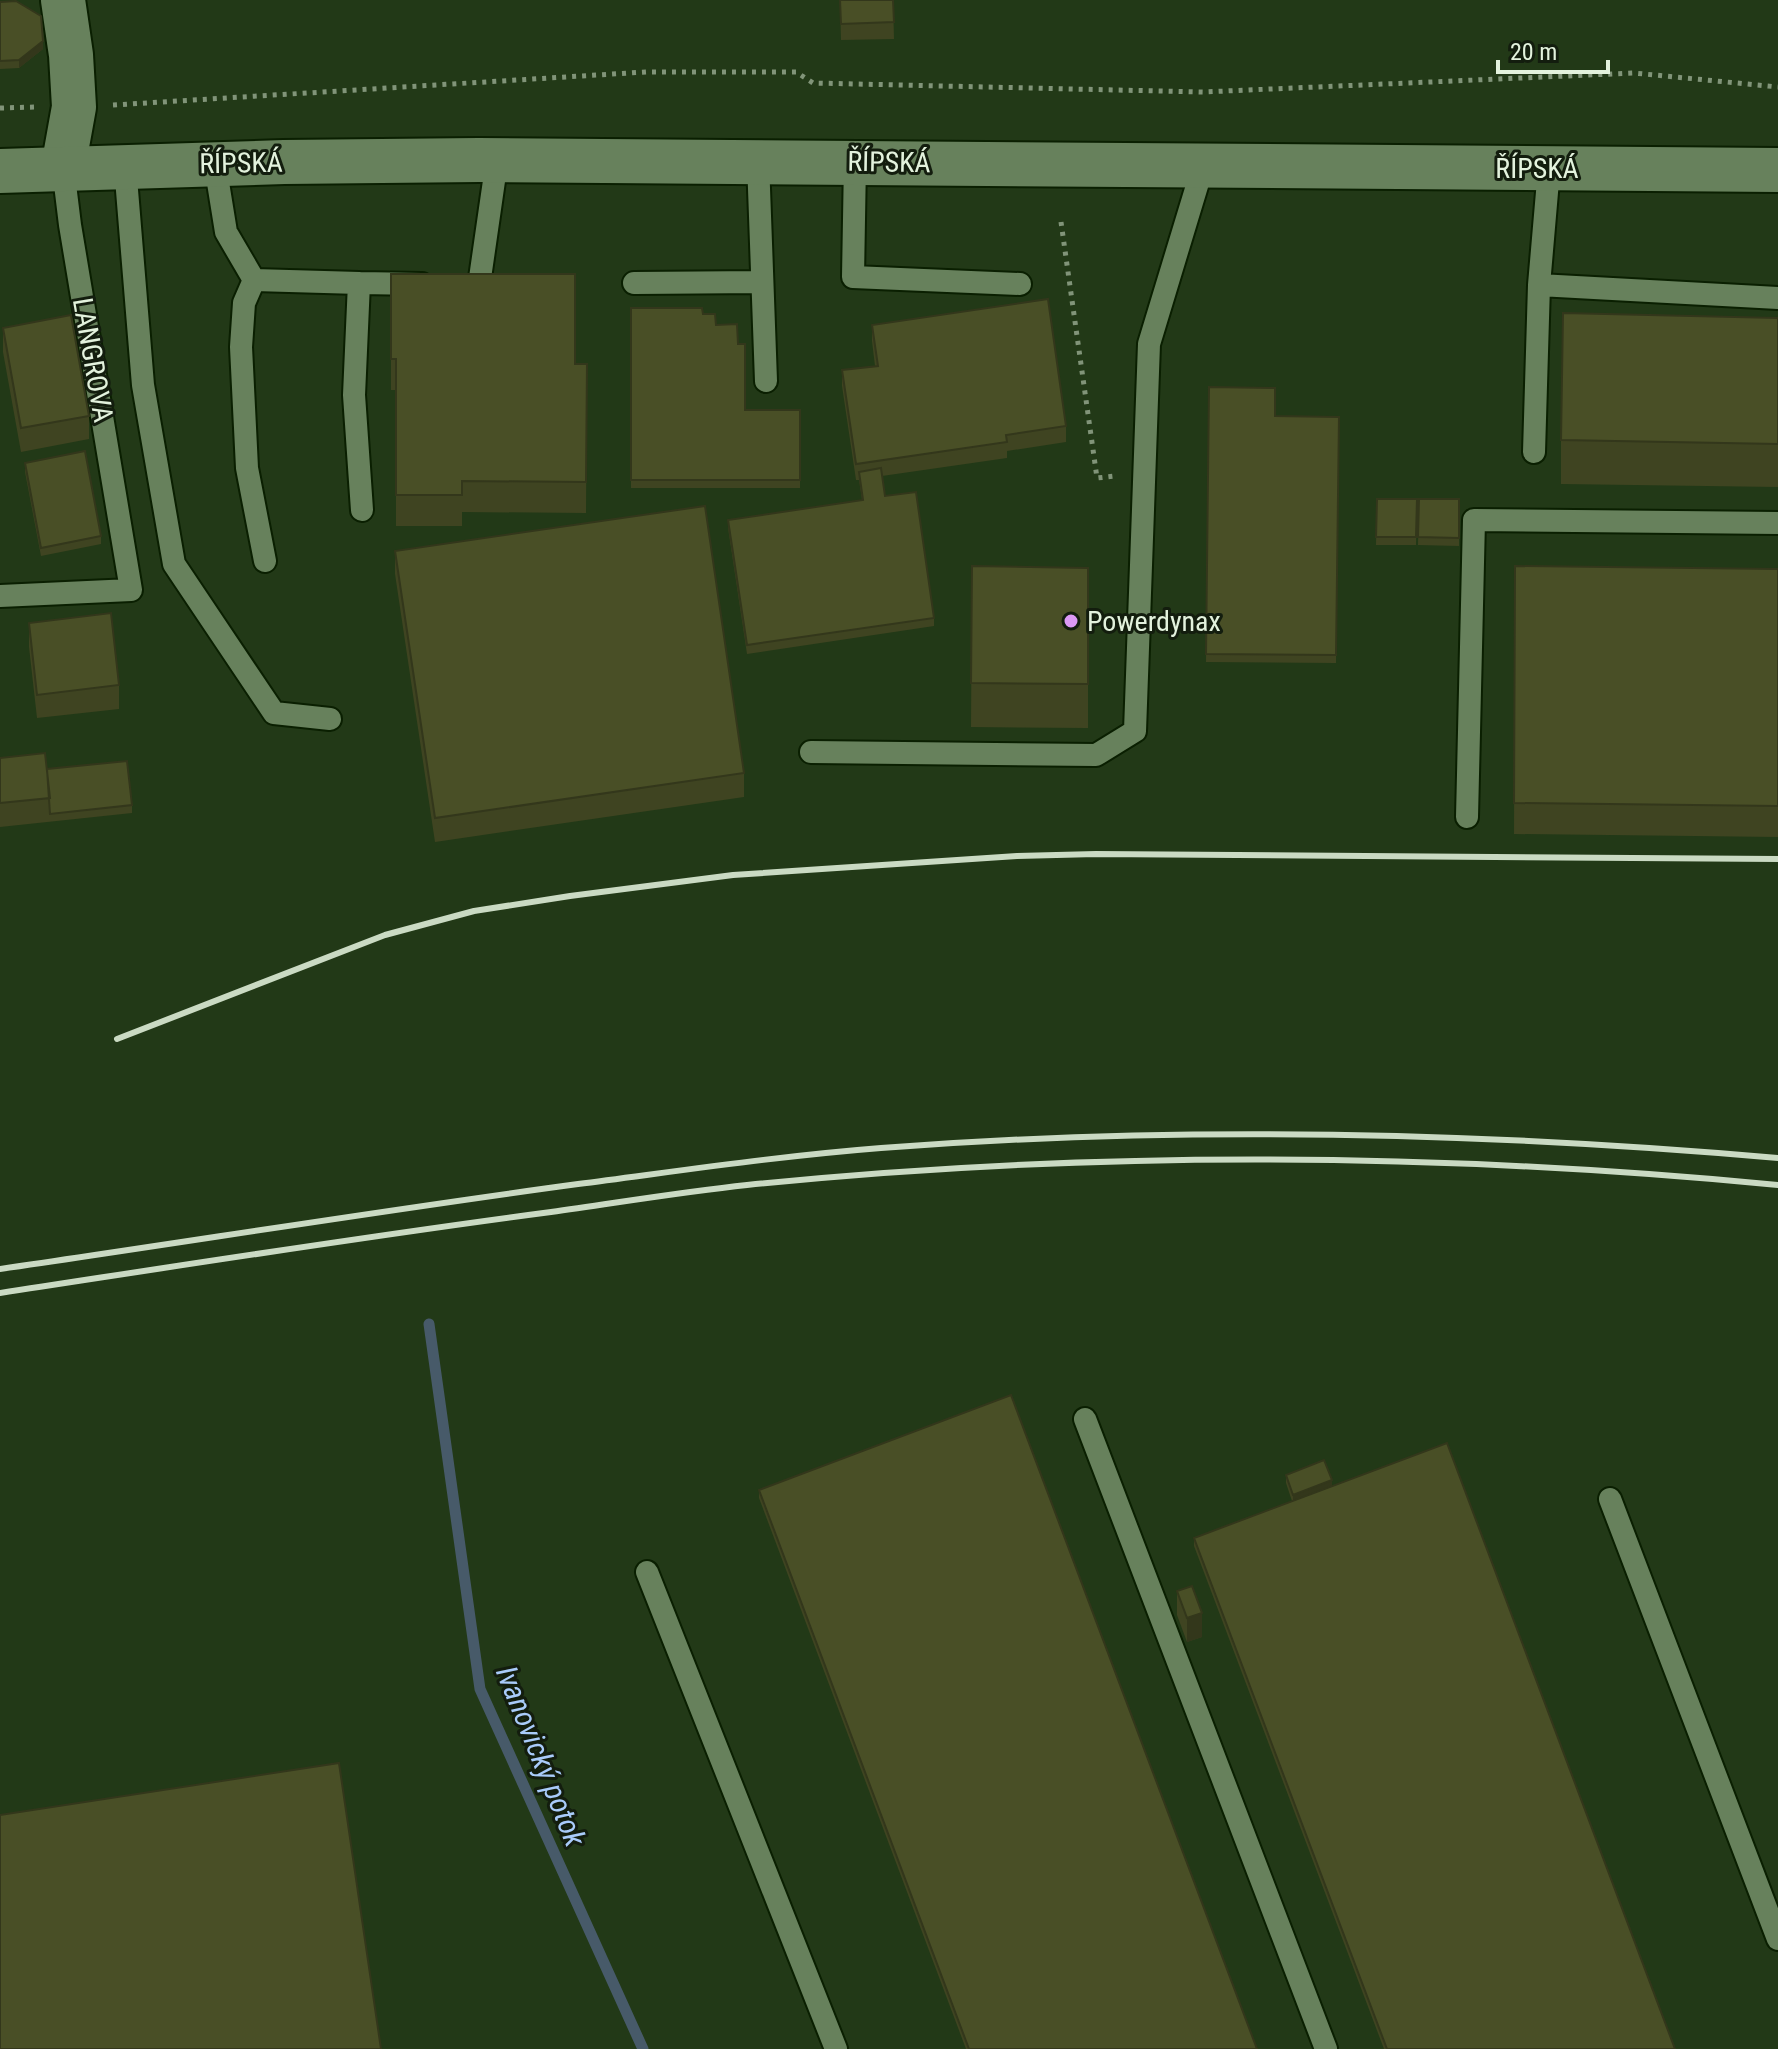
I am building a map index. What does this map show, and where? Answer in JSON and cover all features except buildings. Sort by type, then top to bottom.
[{"type":"street","name":"LANGROVA","points":[[63,0],[74,107],[63,168]]},
{"type":"street","name":"ŘÍPSKÁ","points":[[0,171],[497,160],[1778,170]]},
{"type":"lane","points":[[464,285],[497,160]]},
{"type":"lane","points":[[758,161],[766,381]]},
{"type":"lane","points":[[855,162],[853,277],[1020,284]]},
{"type":"lane","points":[[215,164],[226,232],[254,280]]},
{"type":"lane","points":[[125,166],[143,385],[174,564],[274,713],[330,719]]},
{"type":"lane","points":[[811,752],[1096,755],[1135,731],[1149,344],[1203,166]]},
{"type":"lane","name":"LANGROVA","points":[[0,596],[131,590],[63,168]]},
{"type":"lane","points":[[1534,452],[1539,285],[1549,169]]},
{"type":"lane","points":[[254,280],[508,286]]},
{"type":"lane","points":[[254,280],[244,303],[241,347],[247,468],[265,561]]},
{"type":"lane","points":[[634,283],[762,282]]},
{"type":"lane","points":[[359,283],[354,395],[362,510]]},
{"type":"lane","points":[[1539,285],[1778,298]]},
{"type":"lane","points":[[1467,817],[1474,520],[1778,523]]},
{"type":"lane","points":[[1085,1419],[1326,2049]]},
{"type":"lane","points":[[1610,1499],[1778,1939]]},
{"type":"lane","points":[[647,1572],[836,2049]]},
{"type":"path","points":[[74,107],[646,72],[796,72],[813,83],[1203,92],[1634,73],[1778,87]]},
{"type":"path","points":[[1061,222],[1097,478],[1144,473]]},
{"type":"waterway","name":"Ivanovický potok","points":[[429,1324],[480,1689],[643,2049]]},
{"type":"railway","points":[[117,1039],[385,935],[474,911],[733,875],[1017,856],[1096,854],[1778,859]]},
{"type":"railway","points":[[0,1269],[433,1204],[729,1164],[843,1151],[993,1141],[1218,1134],[1442,1137],[1778,1158]]},
{"type":"railway","points":[[0,1293],[698,1191],[876,1174],[1005,1166],[1134,1161],[1391,1161],[1520,1166],[1778,1185]]},
{"type":"place","name":"Powerdynax","points":[[1071,621]]}]
